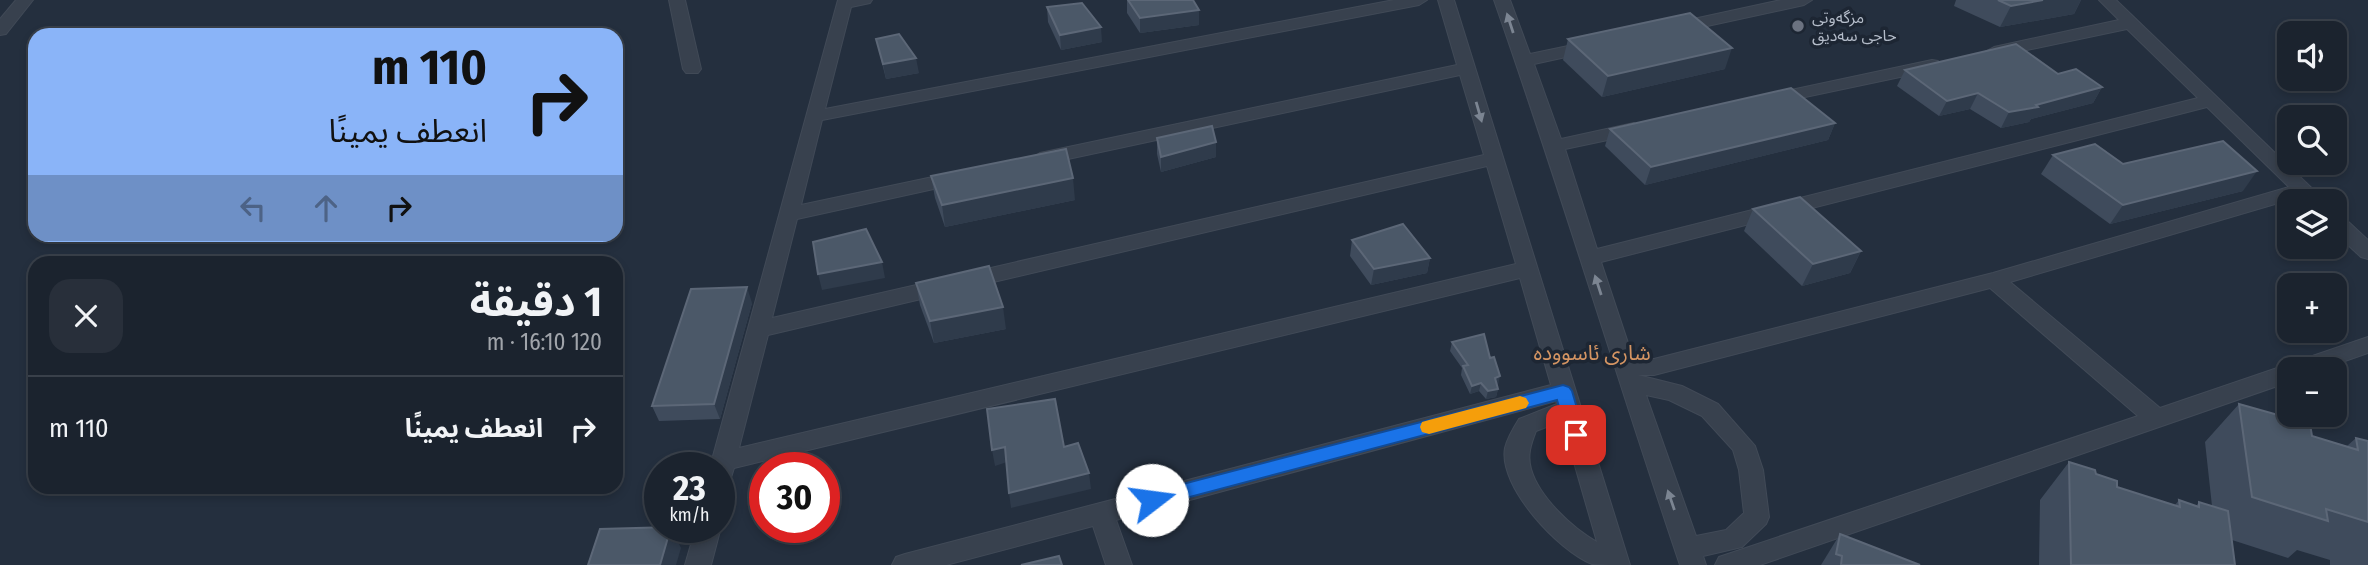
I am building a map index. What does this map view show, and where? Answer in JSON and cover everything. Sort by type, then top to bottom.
[{"type":"street","points":[[0,30],[25,0]]},
{"type":"street","points":[[677,0],[692,69]]},
{"type":"street","points":[[727,452],[844,3],[864,0]]},
{"type":"street","points":[[815,116],[1419,0]]},
{"type":"street","points":[[1446,0],[1616,564]]},
{"type":"street","points":[[1502,0],[1554,146],[1589,258],[1628,375],[1690,557],[1733,539],[1757,517],[1751,470],[1742,446],[1710,410],[1674,391],[1628,375]]},
{"type":"street","points":[[1656,32],[1804,0]]},
{"type":"street","points":[[2107,0],[2303,189]]},
{"type":"street","points":[[1983,54],[2130,23]]},
{"type":"street","points":[[1522,61],[1603,44]]},
{"type":"street","points":[[1755,103],[1956,60]]},
{"type":"street","points":[[1019,164],[1466,68]]},
{"type":"street","points":[[1589,258],[2209,101]]},
{"type":"street","points":[[1554,146],[1648,126]]},
{"type":"street","points":[[759,329],[1493,159]]},
{"type":"street","points":[[789,214],[979,173]]},
{"type":"street","points":[[1628,375],[2277,204]]},
{"type":"street","points":[[2347,232],[2368,252]]},
{"type":"street","points":[[735,467],[1526,268]]},
{"type":"street","points":[[1994,280],[2156,418]]},
{"type":"street","points":[[2333,357],[2368,345]]},
{"type":"street","points":[[1728,565],[2277,377]]},
{"type":"street","points":[[905,565],[1101,513],[1566,400]]},
{"type":"street","points":[[1566,400],[1527,425],[1517,449],[1519,470],[1537,502],[1573,541],[1616,564]]},
{"type":"street","points":[[1101,513],[1119,565]]},
{"type":"street","points":[[698,565],[704,543]]},
{"type":"building","points":[[1128,0],[1193,0],[1199,10],[1140,18]]},
{"type":"building","points":[[1998,0],[2043,0],[2011,6]]},
{"type":"building","points":[[1082,3],[1101,27],[1060,35],[1047,7]]},
{"type":"building","points":[[1690,13],[1732,48],[1608,76],[1568,39]]},
{"type":"building","points":[[899,34],[916,58],[883,64],[876,39]]},
{"type":"building","points":[[2016,44],[2058,74],[2076,69],[2102,87],[2036,105],[2038,107],[2009,112],[1978,93],[1947,101],[1905,70]]},
{"type":"building","points":[[1791,88],[1835,123],[1651,167],[1610,129]]},
{"type":"building","points":[[1212,126],[1216,142],[1161,157],[1157,138]]},
{"type":"building","points":[[2223,141],[2257,171],[2123,205],[2053,155],[2095,144],[2123,164]]},
{"type":"building","points":[[1066,149],[1073,178],[942,205],[931,176]]},
{"type":"building","points":[[1800,197],[1861,251],[1813,264],[1753,209]]},
{"type":"building","points":[[1403,224],[1430,258],[1374,269],[1352,240]]},
{"type":"building","points":[[866,229],[882,262],[818,274],[813,242]]},
{"type":"building","points":[[989,266],[1003,307],[930,321],[916,283]]},
{"type":"building","points":[[747,287],[714,404],[652,406],[691,289]]},
{"type":"building","points":[[1484,334],[1490,358],[1494,357],[1500,376],[1495,378],[1498,389],[1488,391],[1481,383],[1472,386],[1463,366],[1468,365],[1452,342]]},
{"type":"building","points":[[1055,399],[1064,447],[1078,443],[1089,473],[1009,493],[1005,447],[992,450],[987,409]]},
{"type":"building","points":[[2239,404],[2277,415],[2277,427],[2310,427],[2312,436],[2358,450],[2356,438],[2368,441],[2368,522],[2326,509],[2328,521],[2252,497]]},
{"type":"building","points":[[2069,462],[2095,470],[2096,474],[2117,481],[2117,487],[2180,507],[2179,500],[2199,507],[2199,502],[2228,511],[2235,565],[2071,565]]},
{"type":"building","points":[[644,528],[644,543],[666,543],[660,565],[588,565],[600,529]]},
{"type":"building","points":[[1840,534],[1920,565],[1841,565],[1842,556],[1836,554]]},
{"type":"building","points":[[1059,556],[1062,565],[1021,565]]},
{"type":"slow traffic","points":[[1429,427],[1520,403]]},
{"type":"place","name":"مزگەوتی حاجی سەدیق","points":[[1798,26]]},
{"type":"district","name":"شاری ئاسوودە","points":[[1592,353]]},
{"type":"route","points":[[1152,500],[1563,391],[1576,435]]}]
